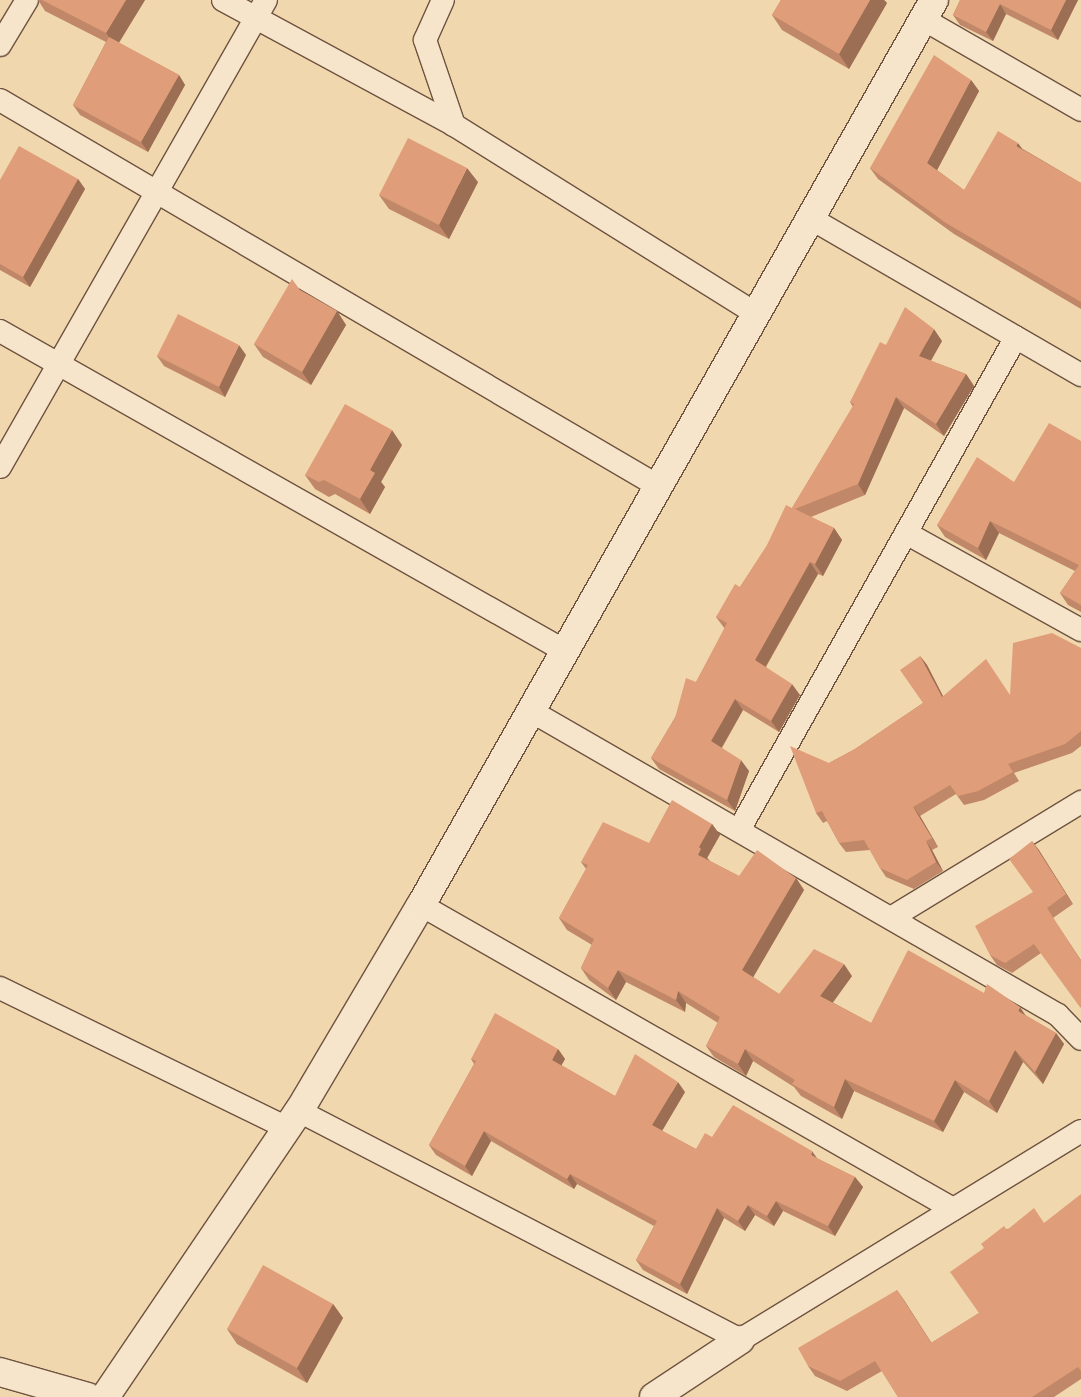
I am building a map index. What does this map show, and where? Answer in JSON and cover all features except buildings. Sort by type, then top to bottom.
[{"type":"street","points":[[0,45],[27,0]]},
{"type":"street","points":[[223,0],[261,9],[454,125],[756,314]]},
{"type":"street","points":[[443,0],[425,40],[454,125]]},
{"type":"street","points":[[0,466],[261,9]]},
{"type":"street","points":[[104,1397],[293,1120],[421,905],[929,9],[1081,110]]},
{"type":"street","points":[[0,100],[658,486]]},
{"type":"street","points":[[810,218],[1081,375]]},
{"type":"street","points":[[0,331],[565,652]]},
{"type":"street","points":[[739,830],[1016,337]]},
{"type":"street","points":[[906,532],[1081,630]]},
{"type":"street","points":[[531,711],[1058,1015],[1081,1039]]},
{"type":"street","points":[[891,918],[1081,802]]},
{"type":"street","points":[[421,905],[953,1209]]},
{"type":"street","points":[[0,988],[293,1120],[740,1340]]},
{"type":"street","points":[[654,1397],[740,1340],[1081,1131]]},
{"type":"street","points":[[0,1372],[59,1393],[88,1397]]}]
